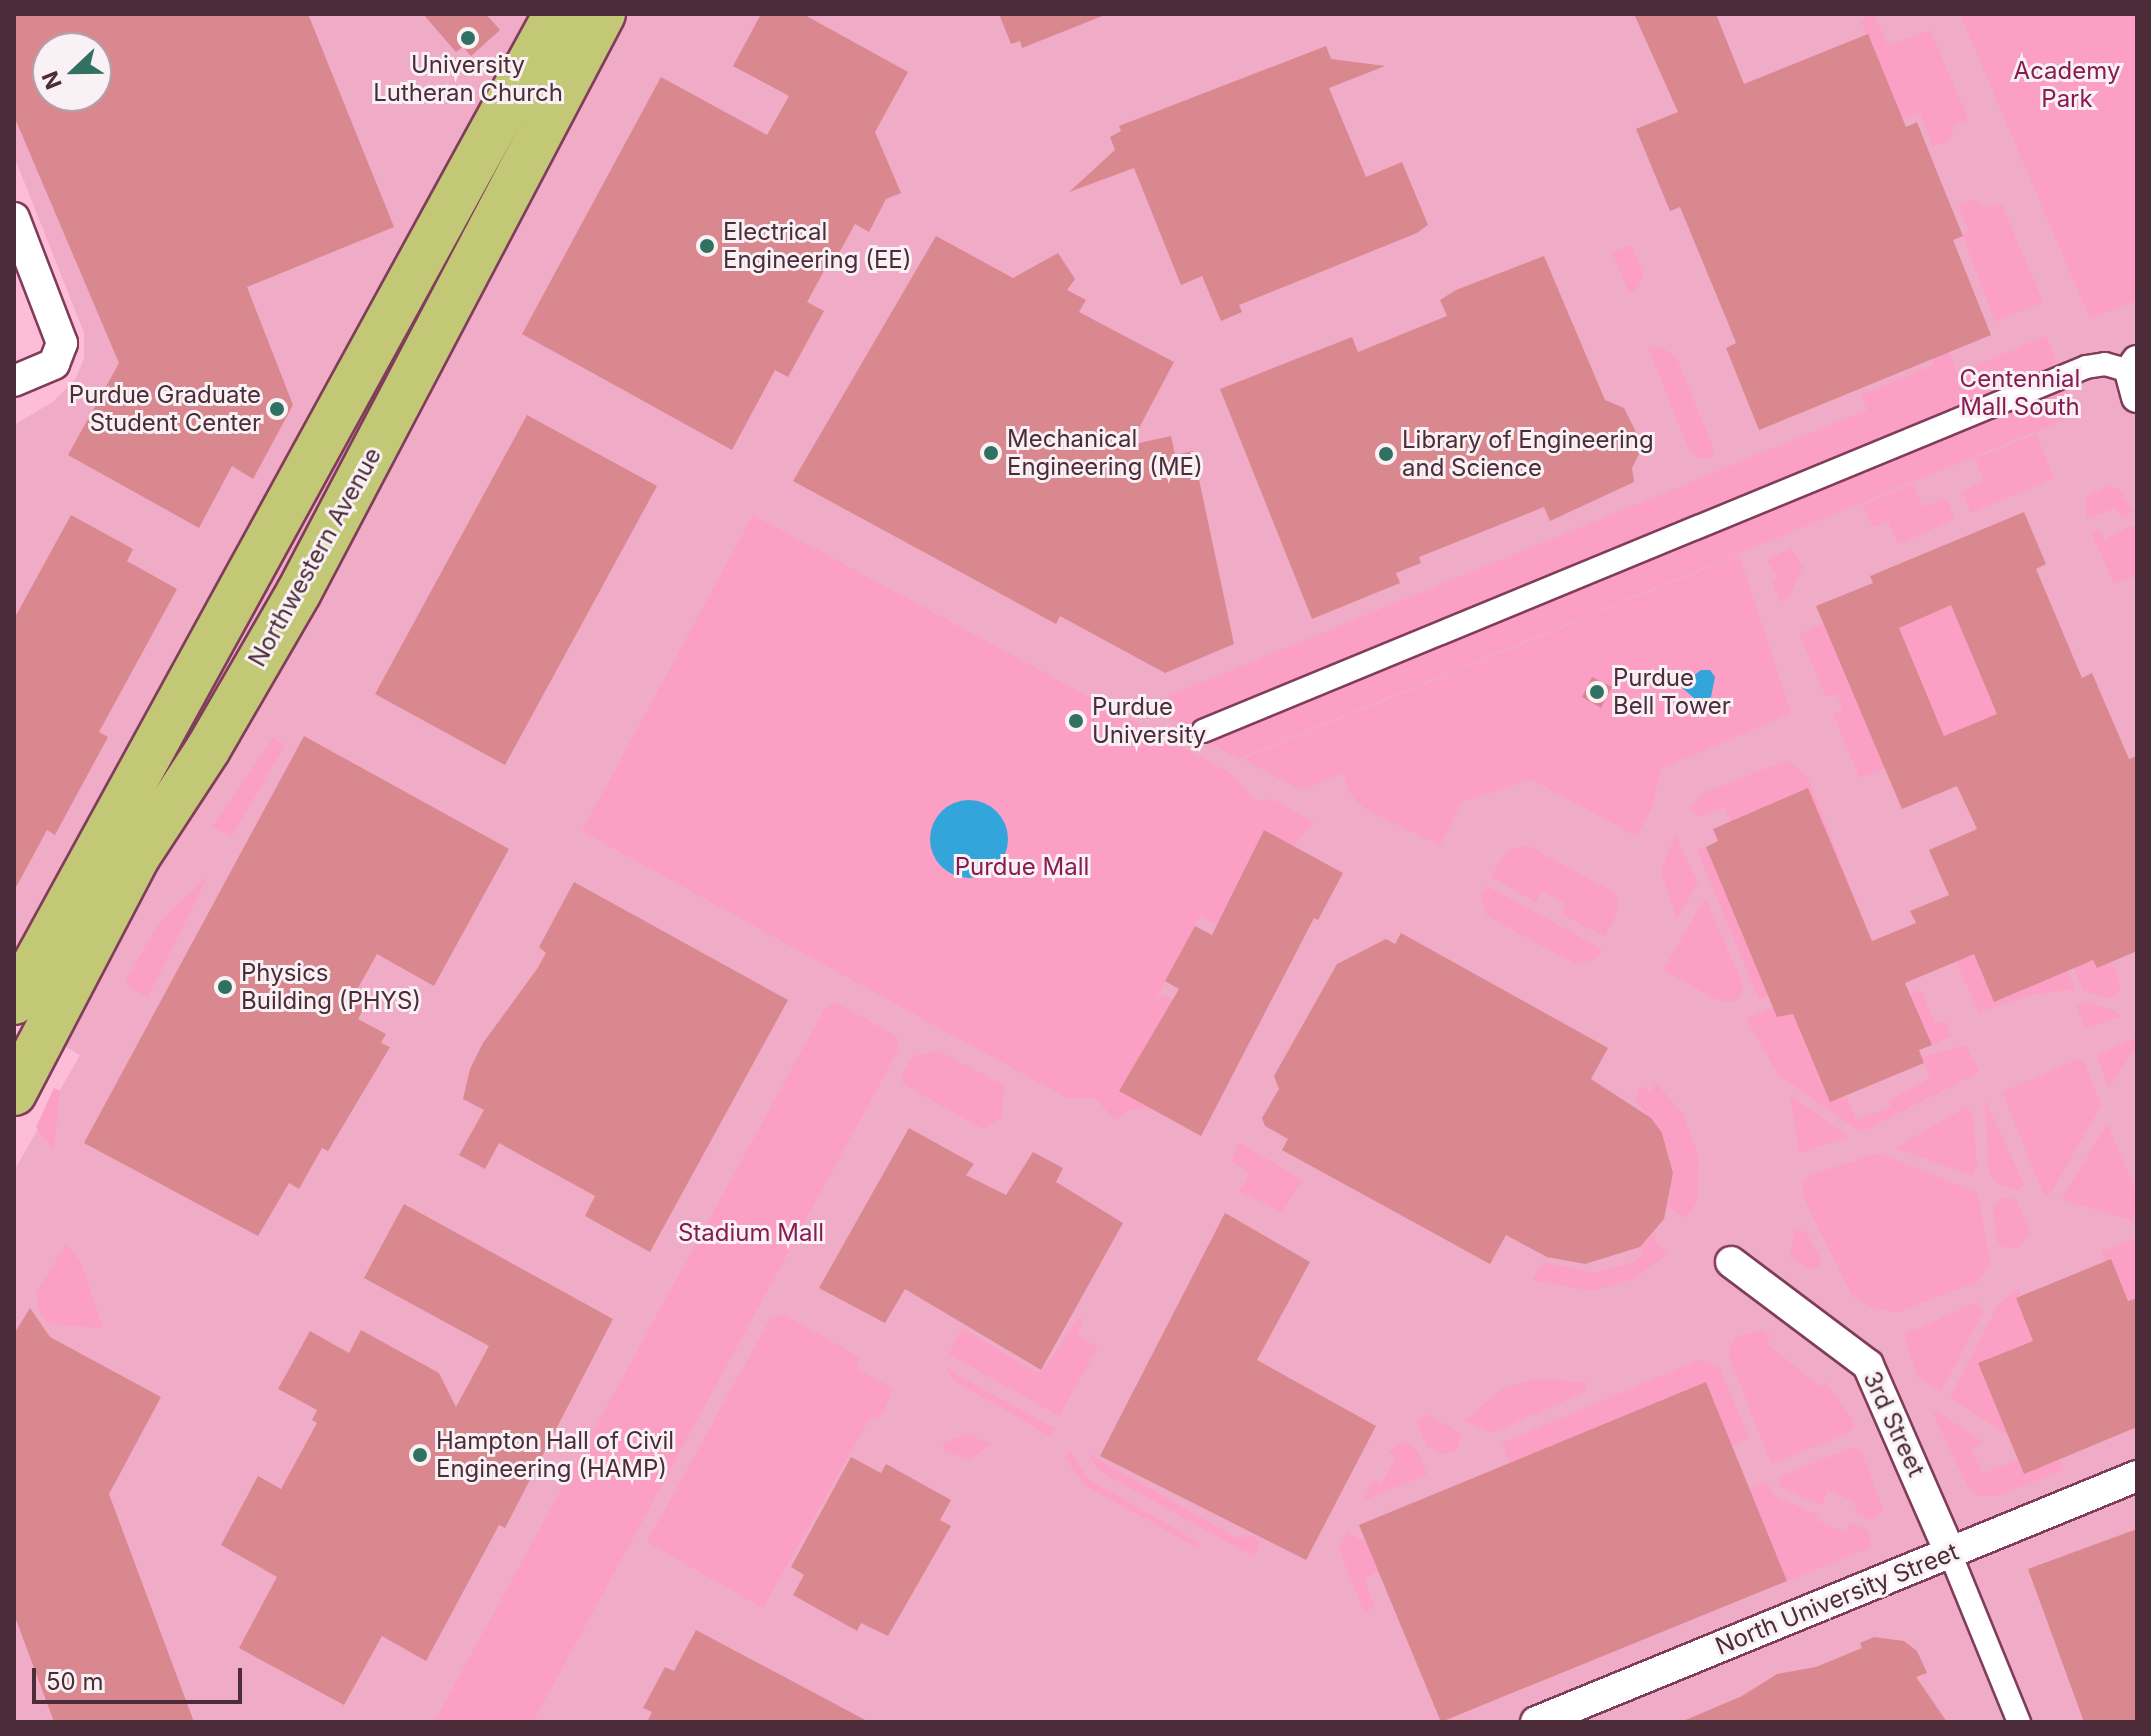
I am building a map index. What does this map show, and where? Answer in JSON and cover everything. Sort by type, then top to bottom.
[{"type":"main road","name":"Northwestern Avenue","points":[[14,1002],[556,14]]},
{"type":"main road","name":"Northwestern Avenue","points":[[14,1093],[138,856],[208,749],[299,592],[603,14]]},
{"type":"street","points":[[14,218],[62,343],[54,364],[14,381]]},
{"type":"street","points":[[1203,731],[2086,367],[2105,364],[2135,376]]},
{"type":"street","name":"3rd Street","points":[[1731,1262],[1868,1365],[1950,1553]]},
{"type":"street","name":"North University Street","points":[[1536,1722],[2137,1476]]},
{"type":"street","points":[[1950,1553],[2019,1722]]},
{"type":"shaded area","name":"Purdue University","points":[[14,14],[2137,14],[2137,1722],[14,1722],[14,1171],[80,1055],[14,1017],[14,425],[54,401],[76,378],[84,358],[84,333],[14,156]]},
{"type":"green space","points":[[1874,14],[1888,46],[1930,30],[1968,119],[1954,125],[1950,141],[1933,146],[1920,113],[1903,119],[1860,20]]},
{"type":"green space","name":"Academy Park","points":[[1960,14],[2137,14],[2137,300],[2090,319]]},
{"type":"green space","points":[[1974,199],[1987,208],[2001,203],[2043,302],[1995,322],[1963,236],[1969,231],[1958,206]]},
{"type":"green space","points":[[1631,245],[1644,275],[1636,290],[1629,293],[1612,252]]},
{"type":"green space","name":"Centennial Mall South","points":[[2046,336],[2078,414],[1238,759],[1170,719],[1156,701],[1867,410],[1861,395],[1934,365],[1931,359],[1949,352],[1957,373]]},
{"type":"green space","points":[[1648,347],[1663,348],[1677,359],[1715,452],[1710,458],[1697,458],[1687,445]]},
{"type":"green space","points":[[2036,434],[2054,478],[1971,513],[1962,492],[1984,481],[1975,459]]},
{"type":"green space","points":[[1913,484],[1923,507],[1947,498],[1955,519],[1898,544],[1888,521],[1873,527],[1863,505]]},
{"type":"green space","points":[[2109,486],[2120,490],[2132,511],[2122,519],[2116,508],[2087,519],[2086,496]]},
{"type":"green space","name":"Purdue Mall","points":[[753,515],[1232,774],[1255,801],[1273,799],[1314,822],[1293,846],[1264,830],[1218,924],[1200,916],[1155,1001],[1165,995],[1174,1000],[1120,1091],[1152,1109],[1130,1110],[1115,1120],[1096,1099],[1065,1097],[582,831]]},
{"type":"green space","points":[[2131,526],[2137,527],[2137,575],[2114,584],[2091,532],[2098,529],[2104,540]]},
{"type":"green space","points":[[1791,548],[1803,567],[1788,599],[1780,602],[1772,580],[1777,577],[1767,560]]},
{"type":"green space","points":[[1739,555],[1791,713],[1661,769],[1651,810],[1636,836],[1531,779],[1462,802],[1440,845],[1365,809],[1352,796],[1342,773],[1302,790],[1242,759]]},
{"type":"green space","points":[[1951,605],[1997,714],[1944,736],[1899,628]]},
{"type":"green space","points":[[1823,624],[1885,768],[1860,778],[1833,714],[1843,709],[1836,693],[1826,697],[1799,634]]},
{"type":"green space","points":[[273,738],[285,745],[231,837],[212,827]]},
{"type":"green space","points":[[1788,760],[1808,778],[1866,927],[1808,789],[1731,821],[1725,807],[1699,817],[1689,808],[1703,793]]},
{"type":"green space","points":[[1675,835],[1698,882],[1677,919],[1661,871]]},
{"type":"green space","points":[[1526,845],[1616,893],[1618,911],[1605,937],[1562,914],[1566,904],[1542,891],[1536,902],[1491,877],[1506,851]]},
{"type":"green space","points":[[1706,847],[1768,995],[1759,999],[1697,850]]},
{"type":"green space","points":[[209,874],[148,997],[128,988],[126,981],[158,924]]},
{"type":"green space","points":[[1487,886],[1602,949],[1597,959],[1576,964],[1487,916],[1481,895]]},
{"type":"green space","points":[[1705,898],[1744,987],[1738,999],[1731,1002],[1719,1001],[1663,970]]},
{"type":"green space","points":[[1969,943],[1994,1002],[2067,971],[2075,989],[2029,995],[1979,1012],[1956,961]]},
{"type":"green space","points":[[2093,960],[2097,968],[2112,962],[2121,988],[2112,999],[2083,991],[2074,968]]},
{"type":"green space","points":[[1921,990],[1935,1023],[1945,1021],[1951,1036],[1932,1045],[1910,994]]},
{"type":"green space","points":[[2087,1002],[2113,1010],[2121,1016],[2086,1029],[2076,1006]]},
{"type":"green space","name":"Stadium Mall","points":[[836,1003],[897,1036],[898,1050],[533,1722],[434,1722],[825,1008]]},
{"type":"green space","points":[[1773,1007],[1793,1014],[1830,1102],[1846,1095],[1856,1120],[1891,1107],[1889,1101],[1930,1078],[1922,1057],[1966,1045],[1979,1072],[1861,1132],[1778,1075],[1746,1018]]},
{"type":"green space","points":[[2137,1037],[2137,1045],[2109,1088],[2096,1055]]},
{"type":"green space","points":[[938,1051],[1004,1085],[1002,1117],[983,1129],[903,1084],[901,1076],[913,1056]]},
{"type":"green space","points":[[2078,1059],[2085,1064],[2101,1105],[2051,1193],[2044,1195],[2002,1092]]},
{"type":"green space","points":[[1656,1083],[1683,1114],[1699,1157],[1697,1201],[1686,1218],[1668,1207],[1673,1173],[1669,1154],[1662,1133],[1635,1099],[1640,1086],[1651,1092]]},
{"type":"green space","points":[[54,1088],[60,1091],[54,1151],[36,1127]]},
{"type":"green space","points":[[1790,1095],[1849,1137],[1799,1153]]},
{"type":"green space","points":[[1985,1100],[2024,1184],[2018,1190],[1997,1184],[1989,1173]]},
{"type":"green space","points":[[1966,1107],[1973,1115],[1977,1167],[1972,1175],[1895,1148]]},
{"type":"green space","points":[[2107,1124],[2137,1193],[2133,1221],[2062,1199]]},
{"type":"green space","points":[[1239,1142],[1302,1180],[1282,1212],[1239,1192],[1250,1173],[1231,1161]]},
{"type":"green space","points":[[1879,1153],[1978,1193],[1990,1262],[1979,1281],[1898,1312],[1876,1309],[1852,1296],[1805,1201],[1802,1183],[1808,1176]]},
{"type":"green space","points":[[2003,1197],[2016,1200],[2030,1232],[2019,1249],[2002,1247],[1997,1241],[1993,1207]]},
{"type":"green space","points":[[1795,1229],[1806,1232],[1821,1260],[1818,1268],[1809,1269],[1790,1257]]},
{"type":"green space","points":[[1656,1232],[1655,1244],[1669,1253],[1634,1279],[1590,1291],[1532,1280],[1542,1262],[1594,1273],[1631,1263],[1644,1254],[1640,1247]]},
{"type":"green space","points":[[2137,1238],[2137,1298],[2117,1306],[2127,1298],[2111,1259],[2105,1261],[2101,1252]]},
{"type":"green space","points":[[66,1244],[81,1262],[103,1328],[58,1325],[46,1321],[39,1311],[36,1293]]},
{"type":"green space","points":[[2018,1288],[2021,1295],[2016,1298],[2032,1337],[2044,1336],[1978,1363],[2008,1435],[1950,1398],[1998,1305]]},
{"type":"green space","points":[[1978,1302],[1983,1312],[1941,1392],[1917,1377],[1904,1334]]},
{"type":"green space","points":[[785,1315],[859,1357],[856,1368],[894,1389],[879,1420],[871,1416],[763,1608],[647,1542],[770,1319]]},
{"type":"green space","points":[[1079,1317],[1083,1320],[1077,1335],[1098,1347],[1059,1416],[949,1354],[962,1328],[1035,1372],[1043,1371]]},
{"type":"green space","points":[[1762,1330],[1771,1335],[1766,1343],[1820,1387],[1826,1382],[1850,1416],[1854,1426],[1850,1432],[1771,1464],[1728,1353],[1735,1337]]},
{"type":"green space","points":[[1699,1360],[1719,1366],[1749,1438],[1732,1446],[1706,1382],[1510,1463],[1502,1443]]},
{"type":"green space","points":[[945,1366],[1055,1428],[1050,1436],[953,1380]]},
{"type":"green space","points":[[1533,1379],[1586,1382],[1585,1392],[1491,1433],[1464,1421],[1502,1389]]},
{"type":"green space","points":[[1937,1411],[1984,1443],[1971,1448],[1982,1474],[2018,1460],[2024,1474],[2060,1459],[2064,1469],[1997,1496],[1978,1496],[1969,1489],[1933,1413]]},
{"type":"green space","points":[[1426,1414],[1462,1434],[1457,1450],[1442,1454],[1427,1447],[1417,1423]]},
{"type":"green space","points":[[966,1434],[991,1444],[971,1459],[944,1452],[943,1443]]},
{"type":"green space","points":[[1403,1441],[1417,1450],[1427,1474],[1363,1501],[1373,1481],[1381,1485],[1396,1457],[1388,1453]]},
{"type":"green space","points":[[1854,1447],[1861,1451],[1884,1511],[1872,1520],[1854,1513],[1857,1503],[1828,1490],[1822,1505],[1781,1488],[1777,1478]]},
{"type":"green space","points":[[1070,1450],[1088,1479],[1200,1543],[1198,1548],[1084,1485],[1065,1457]]},
{"type":"green space","points":[[1087,1453],[1237,1538],[1252,1536],[1260,1542],[1254,1557],[1098,1470]]},
{"type":"green space","points":[[1767,1482],[1773,1495],[1818,1515],[1816,1520],[1845,1532],[1850,1523],[1868,1530],[1871,1547],[1787,1581],[1750,1489]]},
{"type":"green space","points":[[1347,1532],[1367,1543],[1379,1571],[1364,1579],[1375,1607],[1364,1612],[1339,1549]]},
{"type":"water","points":[[1701,670],[1710,670],[1715,677],[1711,697],[1701,704],[1680,686]]},
{"type":"water","points":[[969,800],[984,803],[1001,817],[1008,839],[1005,854],[991,871],[969,878],[954,875],[937,861],[930,839],[933,824],[947,807]]},
{"type":"building","points":[[14,14],[308,14],[394,227],[247,287],[293,405],[253,479],[232,466],[199,528],[68,455],[119,363],[14,116]]},
{"type":"building","name":"University Lutheran Church","points":[[423,14],[486,14],[500,30],[471,56],[463,47],[456,52]]},
{"type":"building","name":"Electrical Engineering (EE)","points":[[761,14],[803,14],[908,72],[875,132],[901,193],[886,199],[869,232],[855,224],[834,262],[830,260],[807,302],[824,311],[788,377],[775,370],[732,450],[522,334],[661,77],[767,135],[789,96],[733,66]]},
{"type":"building","points":[[999,14],[1105,15],[1022,48],[1020,41],[1011,44]]},
{"type":"building","points":[[1634,14],[1716,14],[1744,84],[1868,34],[1906,127],[1917,122],[1963,236],[1953,240],[1991,335],[1759,430],[1726,348],[1736,343],[1726,318],[1680,207],[1670,211],[1636,129],[1678,112]]},
{"type":"building","points":[[1326,46],[1331,59],[1385,66],[1329,88],[1366,177],[1402,162],[1428,225],[1417,233],[1239,305],[1242,312],[1221,321],[1202,276],[1181,285],[1134,168],[1069,192],[1115,150],[1110,137],[1121,131],[1119,126]]},
{"type":"building","name":"Mechanical Engineering (ME)","points":[[936,236],[1013,278],[1058,253],[1075,279],[1067,290],[1086,300],[1079,312],[1174,362],[1130,445],[1171,436],[1175,455],[1193,451],[1234,644],[1165,673],[1060,616],[1056,624],[793,481]]},
{"type":"building","points":[[1544,256],[1605,400],[1624,408],[1643,446],[1632,468],[1634,482],[1550,521],[1544,507],[1419,557],[1421,563],[1396,573],[1400,583],[1312,619],[1220,389],[1352,337],[1358,352],[1447,316],[1440,300],[1456,290]]},
{"type":"building","points":[[527,415],[657,486],[505,765],[375,694]]},
{"type":"building","points":[[2024,512],[2046,564],[2036,569],[2082,678],[2092,673],[2129,759],[2137,756],[2137,951],[2097,968],[2093,960],[1994,1002],[1974,954],[1905,983],[1932,1045],[1919,1050],[1924,1063],[1830,1102],[1793,1014],[1777,1017],[1706,847],[1718,841],[1713,829],[1808,788],[1872,941],[1916,923],[1910,911],[1949,895],[1929,850],[1977,829],[1957,786],[1902,809],[1816,606],[1873,583],[1870,576]],"holes":[[[1951,605],[1997,714],[1944,736],[1899,628]]]},
{"type":"building","points":[[71,515],[133,549],[127,561],[177,589],[99,732],[108,737],[55,835],[47,830],[14,891],[14,619]]},
{"type":"building","name":"Purdue Bell Tower","points":[[1592,677],[1612,687],[1601,708],[1582,697]]},
{"type":"building","name":"Physics Building (PHYS)","points":[[304,736],[509,849],[434,986],[377,954],[353,997],[366,1005],[358,1019],[386,1034],[381,1043],[390,1047],[328,1151],[322,1148],[299,1189],[289,1183],[258,1236],[84,1143]]},
{"type":"building","points":[[1264,830],[1343,873],[1318,920],[1314,918],[1201,1136],[1119,1091],[1179,989],[1165,981],[1195,926],[1212,935]]},
{"type":"building","points":[[574,882],[788,1000],[650,1252],[585,1216],[595,1196],[499,1143],[485,1169],[459,1155],[484,1110],[463,1099],[470,1069],[483,1043],[546,953],[539,947]]},
{"type":"building","points":[[1401,933],[1608,1048],[1591,1079],[1651,1118],[1662,1133],[1673,1173],[1664,1219],[1640,1247],[1585,1264],[1547,1257],[1506,1235],[1490,1264],[1282,1150],[1288,1139],[1265,1126],[1262,1118],[1279,1089],[1274,1076],[1337,964],[1386,939],[1395,944]]},
{"type":"building","points":[[909,1128],[974,1164],[966,1175],[1006,1195],[1033,1152],[1063,1168],[1056,1182],[1123,1223],[1041,1370],[905,1289],[885,1323],[819,1288]]},
{"type":"building","name":"Hampton Hall of Civil Engineering (HAMP)","points":[[404,1204],[613,1319],[505,1528],[499,1525],[426,1661],[382,1636],[344,1705],[239,1648],[277,1577],[221,1545],[258,1476],[281,1489],[317,1423],[312,1420],[317,1410],[278,1389],[310,1331],[349,1353],[361,1330],[439,1373],[456,1407],[489,1346],[364,1278]]},
{"type":"building","points":[[1225,1213],[1310,1262],[1257,1360],[1376,1426],[1306,1560],[1100,1456]]},
{"type":"building","points":[[2111,1259],[2128,1301],[2137,1298],[2137,1427],[2024,1474],[1978,1363],[2033,1341],[2016,1298]]},
{"type":"building","points":[[30,1308],[50,1337],[161,1397],[109,1494],[194,1722],[54,1722],[14,1614],[14,1334]]},
{"type":"building","points":[[1706,1382],[1787,1581],[1441,1722],[1359,1525]]},
{"type":"building","points":[[851,1457],[881,1473],[886,1464],[951,1500],[940,1520],[951,1526],[888,1636],[861,1623],[857,1631],[793,1595],[804,1575],[791,1567]]},
{"type":"building","points":[[2137,1529],[2137,1722],[2084,1722],[2028,1569]]},
{"type":"building","points":[[696,1630],[869,1722],[647,1722],[652,1712],[643,1708],[665,1667],[674,1671]]},
{"type":"building","points":[[1874,1637],[1904,1641],[1917,1651],[1927,1673],[1916,1677],[1947,1722],[1681,1722],[1742,1696],[1777,1674],[1816,1667],[1862,1648],[1860,1643]]},
{"type":"place","name":"University Lutheran Church","points":[[468,38]]},
{"type":"place","name":"Electrical Engineering (EE)","points":[[707,246]]},
{"type":"place","name":"Purdue Graduate Student Center","points":[[277,409]]},
{"type":"place","name":"Mechanical Engineering (ME)","points":[[991,453]]},
{"type":"place","name":"Library of Engineering and Science","points":[[1386,454]]},
{"type":"place","name":"Purdue Bell Tower","points":[[1597,692]]},
{"type":"place","name":"Purdue University","points":[[1076,721]]},
{"type":"place","name":"Physics Building (PHYS)","points":[[225,987]]},
{"type":"place","name":"Hampton Hall of Civil Engineering (HAMP)","points":[[420,1455]]}]
